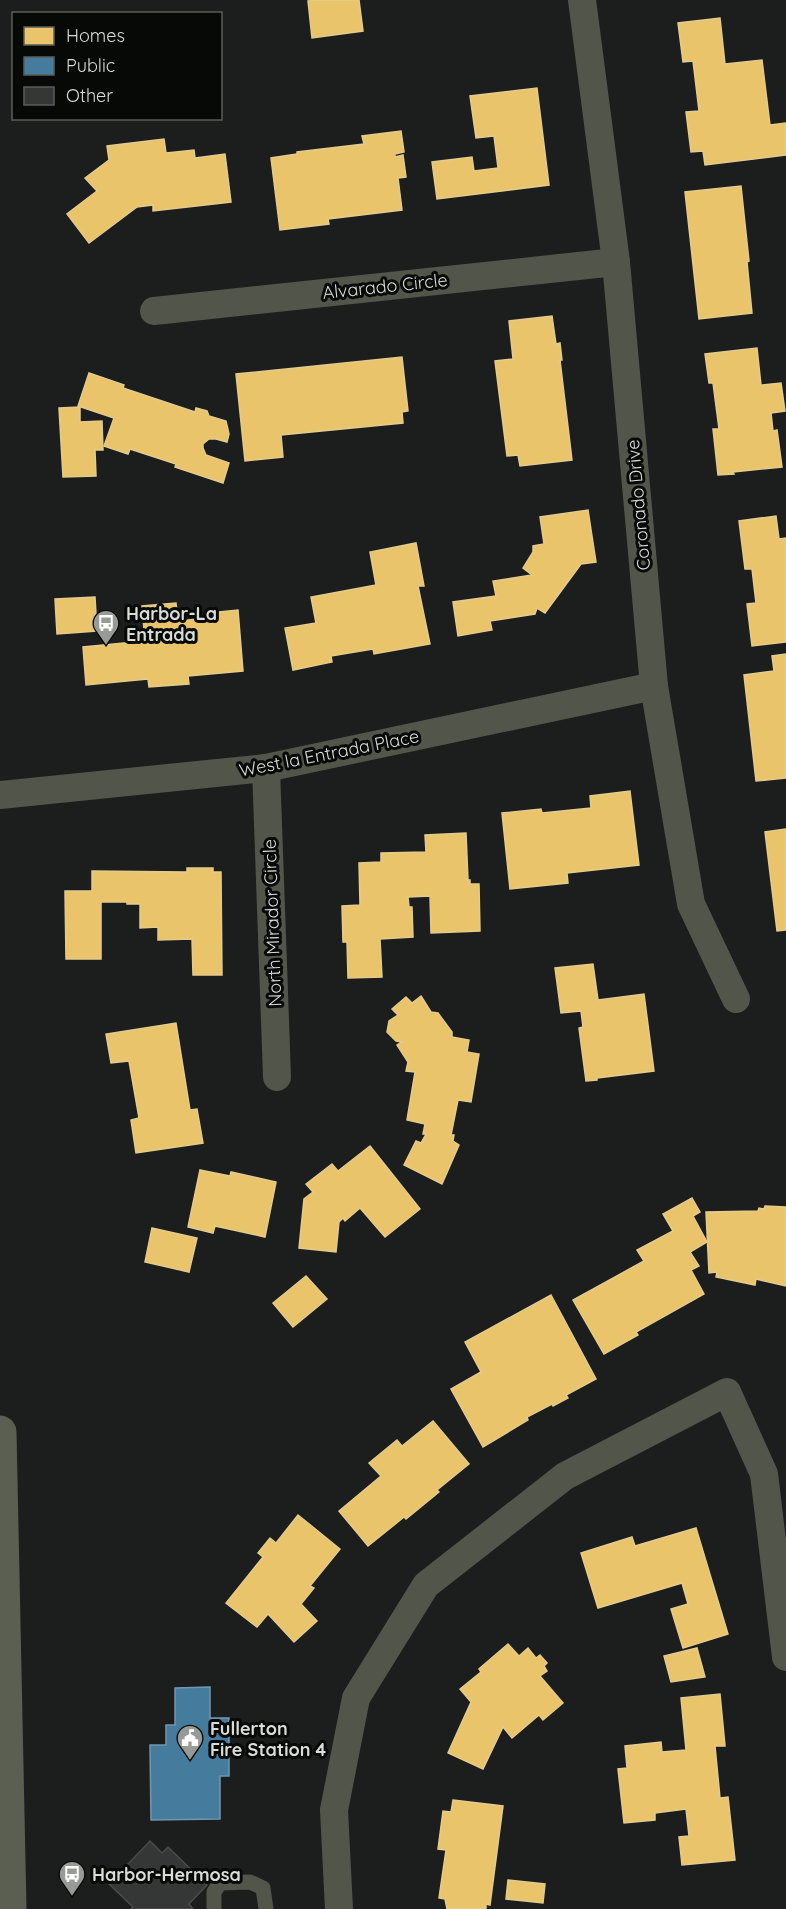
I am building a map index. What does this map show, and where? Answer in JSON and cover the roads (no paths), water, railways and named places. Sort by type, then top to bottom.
[{"type":"main road","points":[[0,1432],[10,1909]]},
{"type":"street","name":"Coronado Drive","points":[[582,0],[616,262],[654,686],[691,904],[736,999]]},
{"type":"street","name":"Alvarado Circle","points":[[154,311],[616,262]]},
{"type":"street","name":"West la Entrada Place","points":[[0,795],[266,768],[654,686]]},
{"type":"street","name":"North Mirador Circle","points":[[266,768],[277,1077]]},
{"type":"street","points":[[339,1909],[334,1810],[357,1698],[426,1585],[565,1476],[728,1392],[764,1474],[786,1658]]},
{"type":"lane","points":[[214,1909],[214,1892],[220,1883],[250,1882],[263,1888],[266,1909]]},
{"type":"place","name":"Harbor-La Entrada","points":[[106,646]]},
{"type":"place","name":"Fullerton Fire Station 4","points":[[190,1761]]},
{"type":"place","name":"Harbor-Hermosa","points":[[72,1897]]}]
